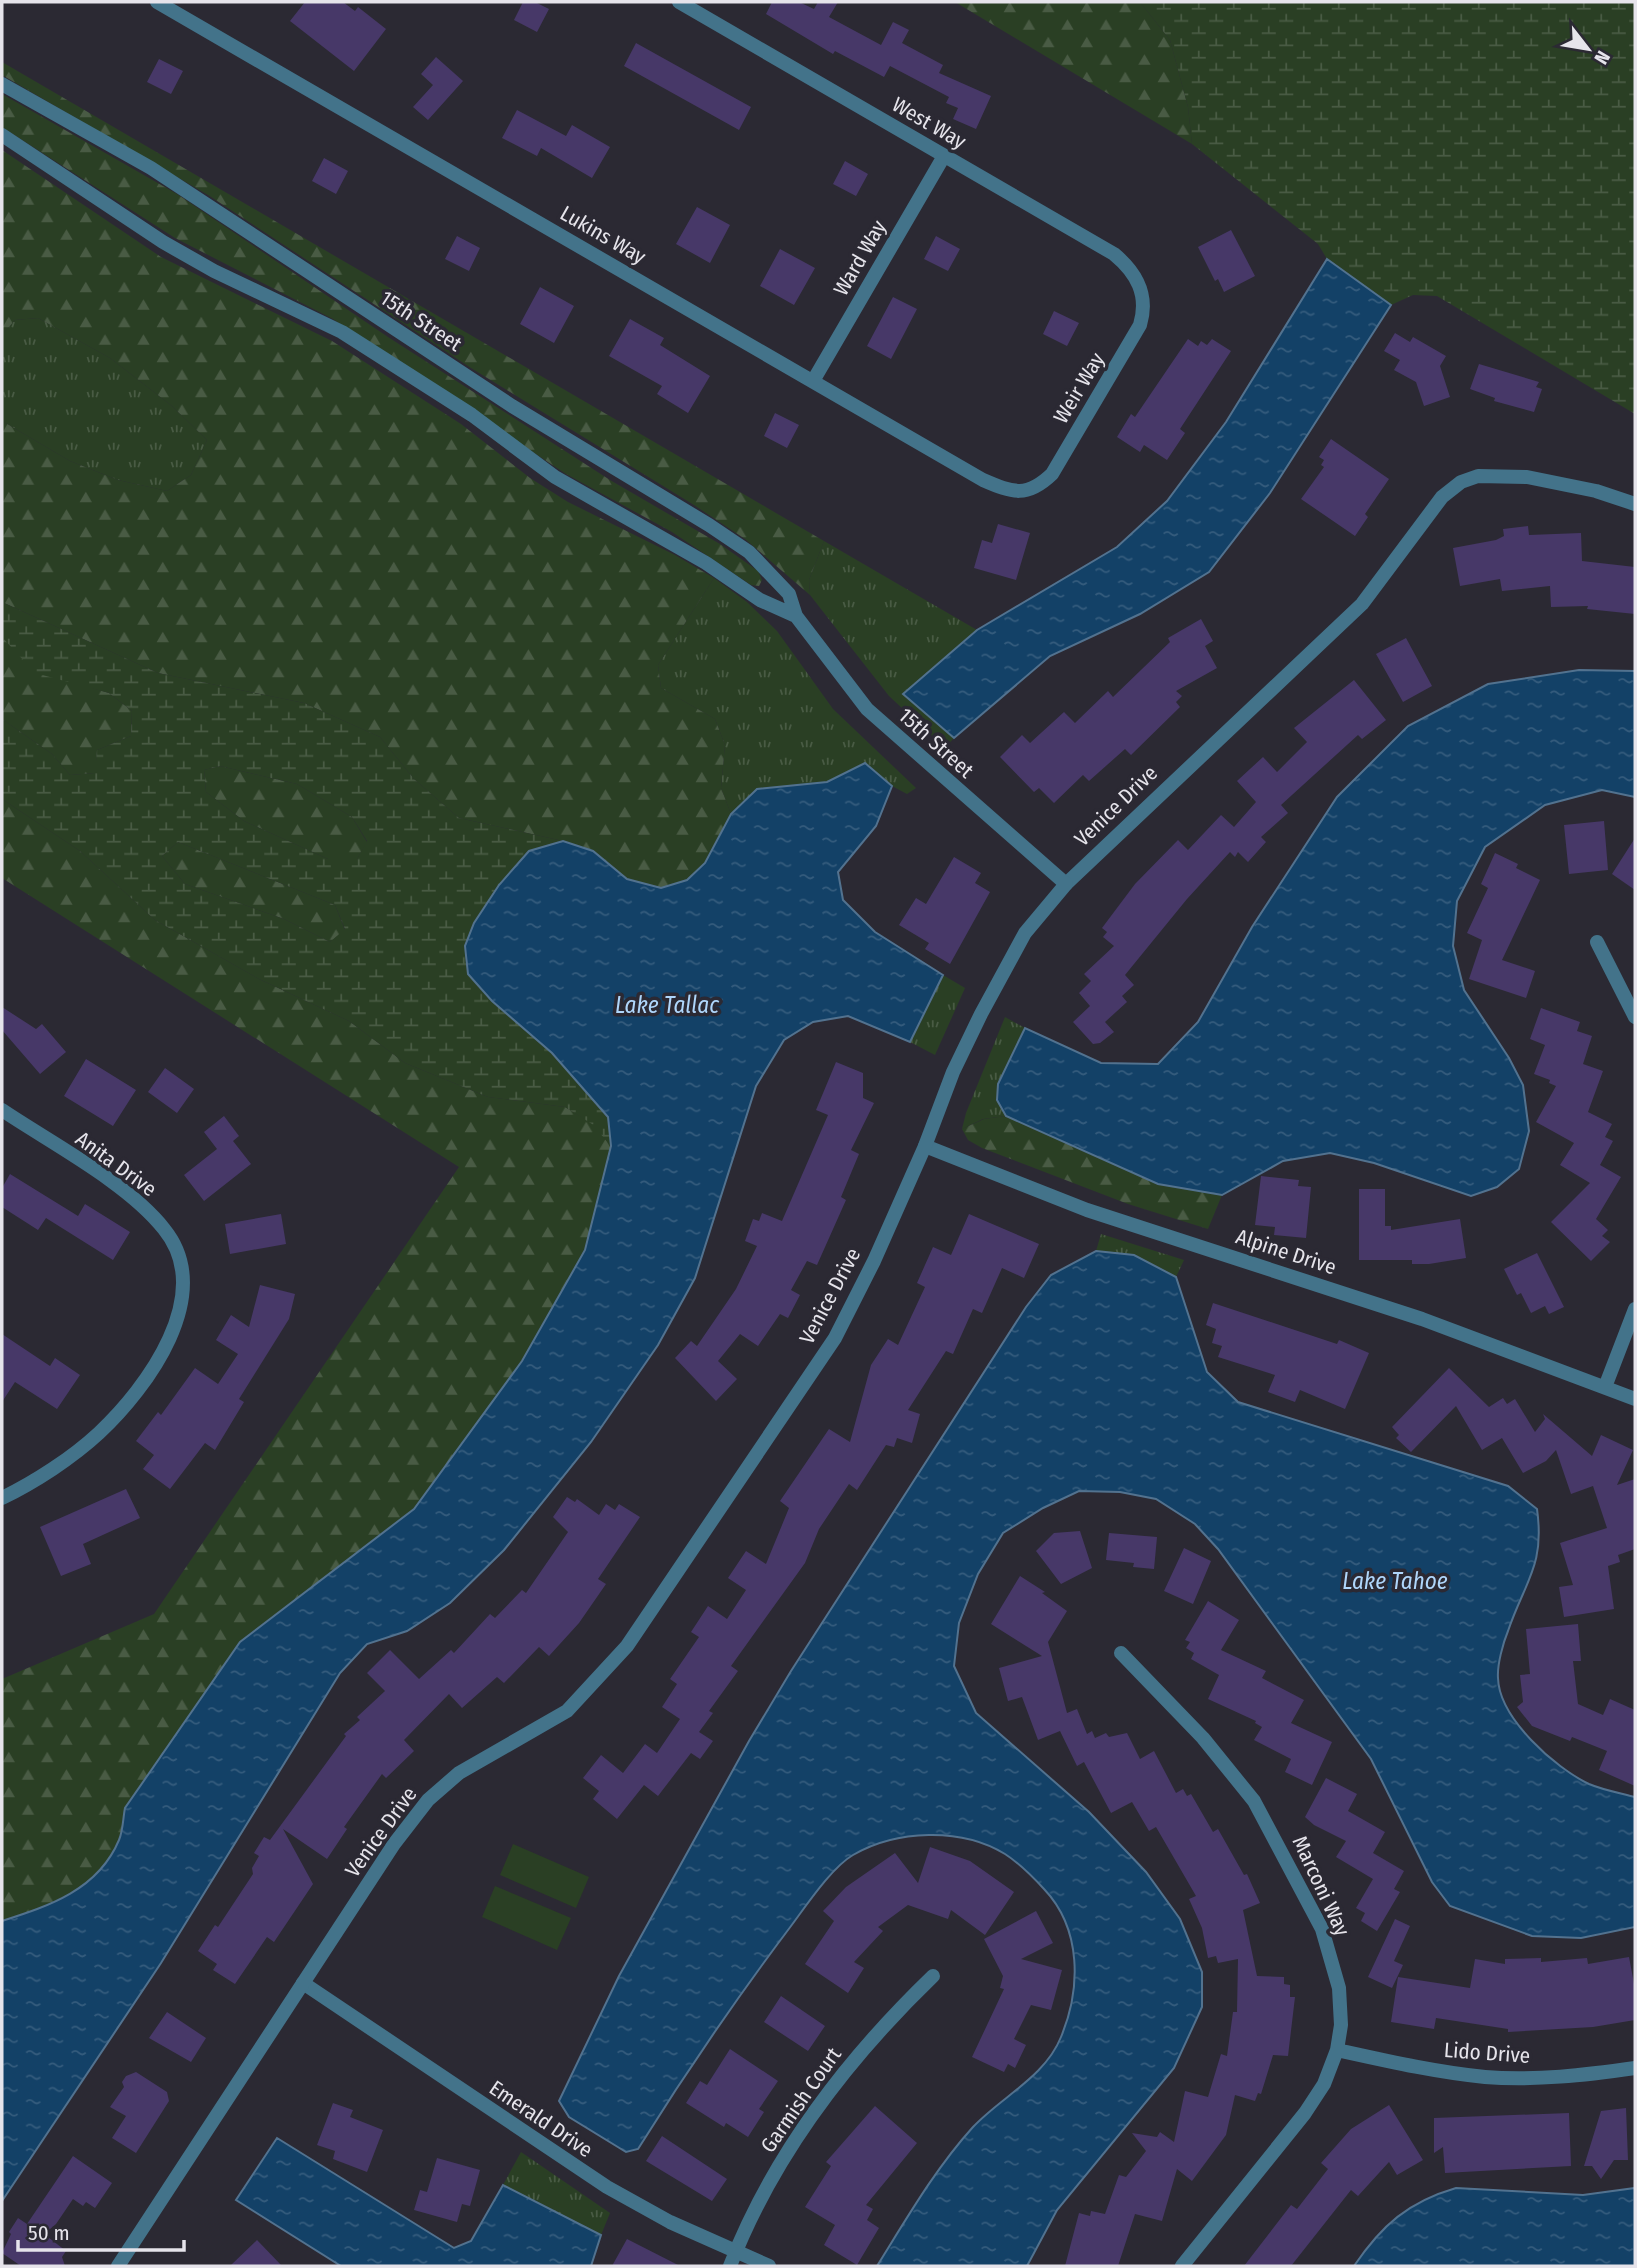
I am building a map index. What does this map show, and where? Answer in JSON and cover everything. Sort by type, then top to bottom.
[{"type":"street","name":"Lukins Way","points":[[157,2],[983,480],[1005,489],[1031,491]]},
{"type":"street","name":"West Way","points":[[679,2],[1114,254],[1129,266],[1142,296]]},
{"type":"street","name":"15th Street","points":[[2,84],[152,168],[512,406],[709,524],[749,552],[773,574],[789,594],[796,616],[867,709],[1066,884]]},
{"type":"street","name":"15th Street","points":[[2,135],[163,242],[214,271],[342,332],[472,415],[555,477],[706,563],[760,600],[796,616]]},
{"type":"street","name":"Ward Way","points":[[813,381],[944,156]]},
{"type":"street","name":"Weir Way","points":[[1031,491],[1052,474],[1133,338],[1144,311],[1142,296]]},
{"type":"street","name":"Venice Drive","points":[[118,2266],[394,1844],[428,1800],[459,1773],[567,1711],[627,1646],[835,1338],[854,1304],[925,1146],[953,1072],[1003,971],[1026,933],[1066,884],[1362,604],[1442,497],[1461,482],[1478,476],[1527,477],[1596,491],[1635,504]]},
{"type":"street","points":[[1597,942],[1635,1017]]},
{"type":"street","name":"Anita Drive","points":[[2,1110],[116,1186],[166,1230],[182,1271],[183,1299],[175,1326],[158,1359],[129,1402],[97,1435],[8,1495]]},
{"type":"street","name":"Alpine Drive","points":[[925,1146],[1087,1210],[1422,1319],[1635,1399]]},
{"type":"street","points":[[1605,1387],[1635,1309]]},
{"type":"street","points":[[2,1483],[8,1495]]},
{"type":"street","name":"Marconi Way","points":[[1121,1653],[1203,1738],[1254,1801],[1322,1929],[1339,1988],[1341,2025],[1337,2050],[1324,2084],[1305,2113],[1182,2266]]},
{"type":"street","name":"Garmish Court","points":[[730,2266],[771,2180],[810,2119],[892,2016],[933,1976]]},
{"type":"street","name":"Emerald Drive","points":[[303,1983],[607,2188],[670,2222],[769,2266]]},
{"type":"street","name":"Lido Drive","points":[[1337,2050],[1429,2070],[1488,2077],[1540,2078],[1635,2068]]},
{"type":"green space","points":[[955,2],[1140,2],[1170,40],[1188,107],[1192,144]]},
{"type":"green space","points":[[1140,2],[1635,2],[1635,414],[1437,296],[1413,295],[1391,305],[1327,259],[1318,244],[1192,144],[1188,107],[1170,40]]},
{"type":"green space","points":[[2,62],[824,541],[809,580],[810,595],[745,539],[694,505],[471,368],[208,195],[2,75]]},
{"type":"green space","points":[[2,94],[177,194],[388,337],[610,480],[720,544],[758,571],[762,580],[759,586],[751,585],[672,532],[566,474],[333,319],[175,238],[2,127]]},
{"type":"green space","points":[[2,150],[161,257],[332,341],[461,424],[530,478],[568,502],[675,555],[714,578],[658,665],[661,688],[715,719],[725,745],[721,788],[731,814],[705,863],[687,880],[661,888],[626,879],[593,851],[563,841],[459,818],[414,779],[380,737],[304,703],[158,673],[2,602],[2,421],[70,461],[118,480],[167,491],[191,475],[207,440],[172,406],[110,358],[38,318],[15,320],[2,335]]},
{"type":"green space","points":[[38,318],[110,358],[172,406],[207,440],[191,475],[167,491],[118,480],[70,461],[2,421],[2,335],[15,320]]},
{"type":"green space","points":[[824,541],[977,630],[904,694],[954,738],[945,748],[889,696],[810,595],[809,580]]},
{"type":"green space","points":[[714,578],[747,602],[777,631],[833,709],[916,788],[907,794],[892,786],[865,763],[827,782],[758,789],[731,814],[721,788],[725,745],[715,719],[661,688],[658,665]]},
{"type":"green space","points":[[2,602],[158,673],[304,703],[380,737],[414,779],[459,818],[563,841],[529,851],[474,923],[465,946],[468,974],[492,1001],[552,1053],[586,1090],[608,1117],[611,1146],[592,1124],[565,1107],[488,1097],[405,1063],[349,1021],[259,979],[155,920],[80,851],[2,799],[2,719],[52,754],[70,775],[95,773],[97,750],[131,736],[132,711],[109,693],[35,673],[2,637]],"holes":[[[220,766],[297,784],[352,817],[367,841],[357,859],[328,859],[244,821],[206,792],[204,770]],[[178,842],[335,905],[345,929],[330,942],[284,919],[185,884],[162,856]]]},
{"type":"green space","points":[[2,637],[92,688],[109,693],[132,711],[131,736],[97,750],[96,773],[70,775],[52,754],[2,719]]},
{"type":"green space","points":[[220,766],[297,784],[352,817],[367,842],[357,859],[328,859],[244,821],[206,792],[204,770]]},
{"type":"green space","points":[[2,799],[80,851],[155,920],[259,979],[349,1021],[405,1063],[488,1097],[565,1107],[593,1124],[611,1146],[585,1250],[523,1361],[414,1509],[240,1642],[126,1808],[119,1840],[98,1872],[70,1894],[2,1921],[2,1679],[154,1614],[459,1167],[2,878]]},
{"type":"green space","points":[[178,842],[335,905],[345,930],[330,942],[284,919],[185,884],[162,856]]},
{"type":"green space","points":[[943,975],[965,988],[935,1055],[910,1042]]},
{"type":"green space","points":[[1005,1017],[1025,1028],[998,1084],[997,1100],[1006,1116],[983,1119],[962,1129],[966,1113]]},
{"type":"green space","points":[[1006,1116],[1158,1184],[1222,1195],[1208,1229],[1128,1204],[982,1148],[968,1140],[962,1129],[984,1119]]},
{"type":"green space","points":[[1101,1234],[1184,1260],[1176,1277],[1134,1255],[1096,1251]]},
{"type":"green space","points":[[513,1844],[589,1877],[576,1908],[500,1875]]},
{"type":"green space","points":[[495,1886],[571,1918],[557,1950],[482,1917]]},
{"type":"green space","points":[[521,2152],[610,2213],[601,2235],[503,2185]]},
{"type":"water","points":[[1327,259],[1391,305],[1270,493],[1209,572],[1140,614],[1050,656],[954,738],[903,694],[977,630],[1117,547],[1167,501],[1226,422]]},
{"type":"water","points":[[1579,670],[1635,671],[1635,797],[1602,790],[1545,805],[1485,847],[1457,901],[1453,946],[1464,990],[1509,1058],[1523,1085],[1529,1131],[1519,1169],[1497,1187],[1471,1196],[1374,1163],[1330,1153],[1283,1161],[1222,1195],[1158,1184],[1006,1116],[997,1100],[998,1084],[1025,1028],[1101,1063],[1158,1064],[1198,1022],[1252,927],[1337,797],[1408,726],[1488,684]]},
{"type":"water","name":"Lake Tallac","points":[[865,763],[892,786],[876,826],[838,872],[843,900],[875,932],[943,975],[910,1042],[848,1016],[813,1022],[784,1040],[756,1086],[695,1278],[658,1345],[591,1442],[504,1550],[450,1603],[407,1631],[367,1644],[340,1673],[161,1963],[2,2201],[2,1921],[70,1894],[98,1872],[119,1840],[125,1808],[240,1642],[414,1509],[522,1361],[585,1250],[611,1146],[608,1117],[552,1053],[492,1001],[468,974],[465,946],[474,923],[499,885],[529,851],[563,841],[593,851],[627,879],[661,888],[687,880],[705,863],[731,814],[757,789],[827,782]]},
{"type":"water","name":"Lake Tahoe","points":[[1096,1251],[1134,1255],[1176,1277],[1207,1372],[1238,1402],[1508,1486],[1537,1509],[1539,1529],[1536,1559],[1502,1648],[1498,1673],[1501,1693],[1518,1725],[1561,1766],[1589,1784],[1635,1797],[1635,1927],[1581,1938],[1532,1936],[1450,1906],[1432,1882],[1371,1759],[1218,1549],[1195,1524],[1156,1499],[1120,1492],[1079,1491],[1043,1508],[1003,1533],[978,1574],[959,1623],[954,1666],[976,1713],[1089,1812],[1146,1872],[1180,1919],[1202,1972],[1202,2007],[1174,2068],[1057,2210],[1027,2266],[877,2266],[946,2160],[984,2116],[1044,2064],[1054,2051],[1068,2018],[1074,1960],[1066,1922],[1044,1889],[1026,1870],[988,1845],[949,1836],[908,1837],[870,1847],[845,1861],[820,1888],[751,1981],[638,2149],[626,2152],[569,2117],[559,2101],[619,1976],[749,1741],[791,1671],[1026,1307],[1051,1275]]},
{"type":"water","points":[[277,2138],[454,2248],[471,2241],[503,2185],[601,2235],[591,2266],[341,2266],[236,2200]]},
{"type":"water","points":[[1456,2188],[1583,2195],[1635,2188],[1635,2266],[1354,2266],[1375,2238],[1398,2217],[1424,2200]]},
{"type":"building","points":[[305,2],[343,2],[355,11],[358,7],[386,29],[354,71],[290,21]]},
{"type":"building","points":[[523,2],[535,2],[549,9],[537,32],[514,20]]},
{"type":"building","points":[[772,2],[799,2],[814,9],[818,2],[838,2],[829,17],[881,45],[893,22],[909,30],[902,43],[943,65],[939,73],[991,96],[976,129],[953,119],[958,108],[946,103],[949,97],[890,66],[884,77],[835,51],[833,54],[766,14]]},
{"type":"building","points":[[636,43],[751,107],[739,130],[624,66]]},
{"type":"building","points":[[436,57],[463,81],[428,120],[413,107],[433,85],[421,74]]},
{"type":"building","points":[[159,59],[183,71],[171,94],[147,82]]},
{"type":"building","points":[[517,110],[566,136],[572,125],[610,147],[592,178],[541,148],[537,156],[502,138]]},
{"type":"building","points":[[324,158],[348,171],[336,194],[312,181]]},
{"type":"building","points":[[845,161],[868,174],[856,196],[833,184]]},
{"type":"building","points":[[697,207],[730,225],[710,263],[676,244]]},
{"type":"building","points":[[1231,230],[1255,276],[1224,292],[1218,279],[1215,281],[1198,247]]},
{"type":"building","points":[[457,236],[480,248],[469,271],[445,259]]},
{"type":"building","points":[[936,236],[960,249],[948,271],[924,259]]},
{"type":"building","points":[[780,249],[815,268],[794,305],[760,286]]},
{"type":"building","points":[[540,287],[574,306],[554,343],[520,324]]},
{"type":"building","points":[[893,297],[917,309],[891,359],[867,346]]},
{"type":"building","points":[[1054,311],[1079,323],[1067,346],[1043,334]]},
{"type":"building","points":[[630,319],[664,338],[660,345],[710,376],[688,413],[657,394],[662,386],[609,356]]},
{"type":"building","points":[[1395,333],[1410,342],[1413,337],[1446,356],[1440,366],[1450,397],[1424,406],[1416,382],[1394,370],[1400,360],[1384,351]]},
{"type":"building","points":[[1188,339],[1198,346],[1201,341],[1207,345],[1212,339],[1231,351],[1180,429],[1185,433],[1167,460],[1144,445],[1140,452],[1117,437],[1131,414],[1135,417]]},
{"type":"building","points":[[1479,364],[1539,382],[1536,387],[1542,389],[1534,412],[1494,401],[1495,398],[1470,389]]},
{"type":"building","points":[[775,413],[799,425],[787,448],[764,436]]},
{"type":"building","points":[[1331,439],[1389,479],[1365,514],[1368,517],[1355,536],[1301,499],[1324,467],[1321,465],[1324,460],[1319,457]]},
{"type":"building","points":[[998,524],[1030,533],[1016,580],[974,568],[982,540],[992,543]]},
{"type":"building","points":[[1528,526],[1529,535],[1581,533],[1582,561],[1635,567],[1635,614],[1587,609],[1588,606],[1551,607],[1550,586],[1502,591],[1500,579],[1460,586],[1453,548],[1496,540],[1504,536],[1503,529]]},
{"type":"building","points":[[1201,619],[1213,641],[1205,646],[1217,668],[1176,691],[1182,696],[1176,702],[1180,707],[1131,755],[1125,749],[1089,781],[1083,775],[1054,803],[1039,788],[1034,792],[1000,757],[1022,735],[1030,743],[1064,712],[1075,723],[1108,691],[1113,697],[1170,642],[1168,638]]},
{"type":"building","points":[[1406,638],[1432,686],[1403,702],[1376,654]]},
{"type":"building","points":[[1354,680],[1386,720],[1362,739],[1358,735],[1281,805],[1288,813],[1261,837],[1266,842],[1248,862],[1238,852],[1235,857],[1230,852],[1187,899],[1125,975],[1134,985],[1122,996],[1127,1002],[1105,1022],[1114,1032],[1100,1043],[1093,1044],[1073,1022],[1090,1006],[1079,993],[1091,981],[1084,974],[1114,946],[1103,937],[1107,932],[1102,928],[1135,884],[1178,840],[1188,850],[1221,815],[1234,827],[1256,802],[1237,781],[1263,757],[1277,772],[1307,742],[1294,728]]},
{"type":"building","points":[[1604,821],[1608,870],[1569,874],[1564,825]]},
{"type":"building","points":[[1635,838],[1635,890],[1612,874]]},
{"type":"building","points":[[1495,853],[1518,864],[1516,868],[1540,880],[1502,960],[1535,971],[1526,998],[1469,979],[1482,940],[1467,933],[1488,888],[1481,884]]},
{"type":"building","points":[[954,857],[981,873],[975,883],[990,892],[950,964],[925,949],[929,943],[899,925],[916,898],[926,904]]},
{"type":"building","points":[[2,1007],[36,1029],[42,1024],[66,1052],[40,1074],[2,1030]]},
{"type":"building","points":[[1541,1008],[1580,1022],[1577,1031],[1592,1036],[1583,1064],[1603,1071],[1588,1112],[1612,1124],[1605,1137],[1613,1141],[1600,1165],[1621,1177],[1596,1219],[1608,1230],[1602,1236],[1610,1242],[1591,1261],[1551,1222],[1590,1183],[1560,1165],[1574,1143],[1536,1122],[1556,1086],[1549,1083],[1550,1080],[1534,1074],[1545,1045],[1530,1039]]},
{"type":"building","points":[[86,1059],[136,1090],[113,1126],[64,1096]]},
{"type":"building","points":[[836,1062],[863,1073],[863,1098],[874,1103],[851,1150],[859,1154],[841,1197],[846,1200],[817,1265],[807,1261],[791,1290],[800,1295],[788,1318],[780,1314],[758,1346],[740,1334],[718,1361],[737,1379],[716,1401],[675,1358],[691,1341],[697,1346],[736,1289],[757,1246],[745,1241],[753,1219],[759,1221],[762,1213],[782,1221],[828,1115],[816,1110]]},
{"type":"building","points":[[165,1068],[194,1089],[177,1113],[148,1092]]},
{"type":"building","points":[[224,1116],[239,1136],[233,1141],[251,1164],[204,1201],[184,1175],[217,1149],[204,1132]]},
{"type":"building","points":[[10,1174],[78,1216],[85,1204],[130,1232],[113,1260],[46,1218],[38,1230],[2,1207],[2,1188]]},
{"type":"building","points":[[1261,1176],[1299,1180],[1298,1186],[1311,1187],[1306,1238],[1274,1235],[1275,1227],[1255,1225]]},
{"type":"building","points":[[1359,1189],[1385,1189],[1385,1226],[1391,1226],[1391,1230],[1460,1219],[1466,1258],[1429,1264],[1412,1264],[1412,1260],[1359,1260]]},
{"type":"building","points":[[281,1214],[286,1244],[230,1254],[225,1224]]},
{"type":"building","points":[[969,1214],[1039,1244],[1024,1278],[1002,1268],[982,1313],[973,1309],[953,1354],[946,1351],[908,1410],[920,1414],[912,1443],[897,1438],[894,1447],[886,1445],[857,1490],[849,1484],[819,1529],[805,1563],[731,1666],[738,1671],[709,1711],[713,1713],[699,1732],[713,1741],[700,1759],[691,1753],[658,1796],[644,1785],[617,1819],[593,1799],[599,1791],[583,1778],[601,1755],[623,1773],[645,1744],[657,1753],[680,1719],[662,1707],[677,1684],[670,1679],[699,1637],[691,1632],[708,1606],[727,1619],[746,1590],[728,1578],[746,1551],[766,1564],[789,1508],[780,1501],[829,1429],[850,1442],[871,1365],[888,1339],[898,1345],[925,1287],[917,1283],[933,1247],[951,1255]]},
{"type":"building","points":[[1537,1253],[1564,1307],[1549,1314],[1545,1306],[1531,1313],[1521,1293],[1517,1295],[1504,1269]]},
{"type":"building","points":[[260,1285],[295,1294],[289,1319],[239,1399],[244,1402],[215,1450],[205,1443],[170,1489],[143,1469],[154,1455],[136,1441],[158,1412],[161,1415],[195,1368],[218,1384],[238,1354],[216,1340],[231,1315],[249,1327]]},
{"type":"building","points":[[1213,1303],[1337,1344],[1339,1340],[1369,1353],[1345,1409],[1300,1390],[1295,1402],[1268,1392],[1275,1375],[1218,1357],[1222,1346],[1212,1343],[1216,1329],[1206,1325]]},
{"type":"building","points":[[2,1334],[50,1366],[55,1358],[80,1375],[57,1409],[15,1382],[2,1402]]},
{"type":"building","points":[[1449,1368],[1489,1407],[1503,1398],[1507,1404],[1515,1399],[1535,1432],[1545,1419],[1543,1414],[1592,1456],[1601,1435],[1633,1450],[1617,1485],[1635,1479],[1635,1549],[1618,1555],[1620,1562],[1608,1566],[1614,1609],[1564,1617],[1559,1587],[1573,1585],[1560,1543],[1607,1528],[1593,1486],[1571,1494],[1556,1450],[1546,1461],[1523,1473],[1502,1438],[1482,1450],[1456,1406],[1411,1452],[1396,1438],[1399,1435],[1392,1427]]},
{"type":"building","points":[[126,1489],[140,1518],[83,1544],[91,1564],[61,1576],[40,1527]]},
{"type":"building","points":[[567,1497],[575,1502],[577,1499],[599,1515],[606,1504],[615,1510],[619,1504],[640,1517],[598,1579],[606,1584],[579,1623],[549,1656],[539,1647],[504,1683],[497,1677],[462,1708],[449,1694],[404,1740],[414,1751],[386,1778],[382,1774],[344,1827],[347,1829],[327,1859],[283,1829],[313,1884],[274,1942],[267,1937],[235,1984],[213,1970],[217,1964],[198,1951],[215,1925],[218,1927],[253,1874],[252,1868],[259,1856],[254,1853],[264,1837],[270,1840],[346,1736],[344,1734],[360,1720],[357,1717],[385,1691],[367,1673],[390,1650],[419,1679],[451,1650],[454,1653],[490,1614],[495,1618],[522,1590],[526,1593],[568,1532],[553,1517]]},
{"type":"building","points":[[1080,1531],[1092,1568],[1061,1584],[1036,1551],[1054,1533]]},
{"type":"building","points":[[1109,1533],[1157,1537],[1154,1569],[1133,1567],[1134,1563],[1106,1560]]},
{"type":"building","points":[[1184,1548],[1211,1561],[1193,1604],[1164,1591]]},
{"type":"building","points":[[1020,1576],[1067,1611],[1048,1642],[1067,1713],[1077,1709],[1087,1734],[1092,1731],[1095,1738],[1106,1733],[1109,1737],[1127,1733],[1140,1759],[1154,1751],[1176,1793],[1183,1789],[1187,1796],[1191,1794],[1213,1832],[1218,1829],[1244,1875],[1247,1874],[1260,1903],[1243,1910],[1257,1976],[1284,1977],[1284,1984],[1290,1985],[1290,1997],[1295,1997],[1288,2056],[1273,2055],[1261,2094],[1258,2093],[1255,2101],[1235,2095],[1226,2135],[1192,2181],[1177,2169],[1162,2221],[1135,2214],[1118,2266],[1065,2266],[1079,2213],[1090,2216],[1091,2211],[1105,2214],[1119,2175],[1126,2177],[1146,2151],[1132,2133],[1157,2137],[1160,2132],[1174,2142],[1185,2091],[1208,2097],[1221,2054],[1227,2056],[1233,2012],[1237,2012],[1238,1959],[1218,1963],[1216,1956],[1208,1958],[1202,1928],[1189,1899],[1196,1896],[1156,1827],[1149,1831],[1132,1802],[1111,1813],[1084,1762],[1077,1766],[1060,1731],[1038,1740],[1022,1697],[1008,1701],[999,1668],[1042,1656],[991,1624]]},
{"type":"building","points":[[1208,1601],[1239,1620],[1221,1650],[1266,1671],[1262,1678],[1304,1700],[1291,1723],[1332,1742],[1312,1785],[1285,1772],[1291,1759],[1254,1740],[1262,1727],[1255,1723],[1256,1721],[1208,1699],[1219,1675],[1191,1659],[1194,1653],[1186,1648],[1190,1642],[1185,1640]]},
{"type":"building","points":[[1578,1624],[1581,1661],[1573,1661],[1578,1704],[1603,1715],[1610,1699],[1635,1710],[1635,1786],[1599,1770],[1607,1751],[1572,1737],[1570,1741],[1532,1726],[1517,1707],[1523,1702],[1520,1675],[1530,1674],[1526,1629]]},
{"type":"building","points":[[1326,1778],[1357,1794],[1348,1811],[1385,1832],[1373,1853],[1404,1871],[1394,1889],[1400,1892],[1377,1931],[1361,1921],[1365,1913],[1356,1908],[1373,1879],[1336,1857],[1346,1841],[1314,1825],[1305,1817]]},
{"type":"building","points":[[930,1847],[970,1861],[1014,1892],[985,1935],[951,1910],[948,1919],[908,1905],[878,1927],[883,1931],[854,1962],[864,1968],[848,1993],[805,1964],[834,1921],[823,1911],[846,1887],[895,1853],[918,1883]]},
{"type":"building","points":[[1036,1911],[1053,1943],[1021,1959],[1062,1970],[1051,2010],[1031,2005],[1014,2039],[1026,2045],[1015,2068],[1008,2064],[1004,2072],[972,2057],[1004,1989],[1000,1988],[1003,1976],[984,1939]]},
{"type":"building","points":[[1395,1919],[1410,1926],[1394,1961],[1403,1965],[1392,1988],[1368,1977]]},
{"type":"building","points":[[1629,1957],[1635,1989],[1635,2020],[1593,2027],[1508,2032],[1508,2029],[1436,2018],[1434,2029],[1391,2022],[1398,1977],[1470,1988],[1475,1959],[1505,1964],[1505,1959],[1541,1958],[1541,1962],[1587,1958],[1588,1964]]},
{"type":"building","points":[[781,1996],[825,2026],[808,2051],[764,2022]]},
{"type":"building","points":[[167,2012],[206,2038],[191,2062],[149,2038]]},
{"type":"building","points":[[730,2049],[778,2081],[759,2109],[764,2112],[748,2137],[726,2123],[724,2127],[686,2103],[700,2081],[707,2085]]},
{"type":"building","points":[[136,2072],[167,2092],[169,2101],[136,2153],[112,2138],[126,2116],[110,2107],[124,2087],[122,2082],[126,2076]]},
{"type":"building","points":[[333,2103],[353,2110],[350,2117],[383,2130],[367,2172],[333,2159],[335,2151],[317,2145]]},
{"type":"building","points":[[1389,2105],[1423,2160],[1397,2175],[1389,2162],[1358,2196],[1351,2190],[1291,2266],[1244,2266],[1291,2205],[1297,2209],[1328,2169],[1321,2163],[1351,2129]]},
{"type":"building","points":[[875,2106],[917,2143],[866,2205],[873,2209],[867,2220],[879,2228],[857,2265],[824,2245],[835,2225],[805,2207],[831,2166],[826,2162]]},
{"type":"building","points":[[1626,2108],[1628,2160],[1614,2160],[1601,2179],[1592,2166],[1584,2166],[1601,2111]]},
{"type":"building","points":[[1569,2113],[1571,2166],[1445,2173],[1443,2147],[1434,2153],[1434,2118]]},
{"type":"building","points":[[662,2136],[727,2179],[712,2201],[646,2161]]},
{"type":"building","points":[[73,2156],[112,2183],[95,2208],[86,2202],[83,2206],[73,2199],[56,2224],[44,2234],[66,2251],[62,2257],[65,2266],[21,2266],[2,2253],[11,2234],[9,2232],[18,2218],[27,2224]]},
{"type":"building","points":[[437,2158],[480,2170],[470,2206],[462,2204],[457,2222],[414,2210],[420,2190],[427,2192]]},
{"type":"building","points":[[627,2239],[680,2266],[612,2266]]},
{"type":"building","points":[[257,2240],[282,2266],[230,2266]]}]
